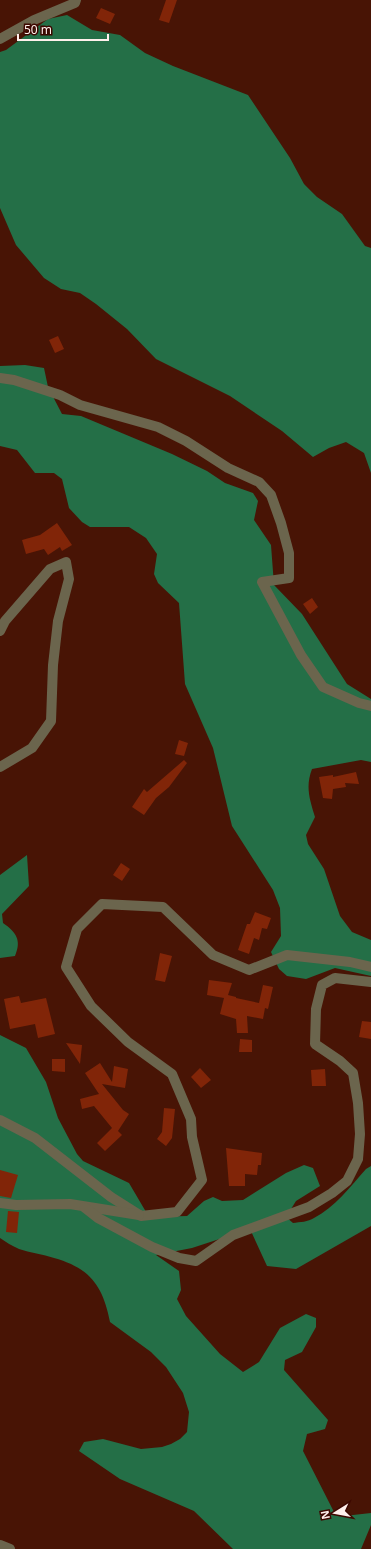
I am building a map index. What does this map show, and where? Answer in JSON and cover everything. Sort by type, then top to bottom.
[{"type":"street","points":[[0,39],[34,20],[75,3],[76,0]]},
{"type":"street","points":[[0,378],[14,380],[60,395],[80,405],[158,427],[186,441],[228,468],[259,482],[271,495],[289,553],[289,578],[262,582],[301,655],[323,687],[358,703],[371,706]]},
{"type":"street","points":[[0,631],[5,621],[50,569],[66,562],[70,579],[58,621],[53,664],[51,721],[32,748],[0,767]]},
{"type":"street","points":[[0,1203],[16,1205],[70,1204],[141,1216],[178,1212],[202,1180],[192,1137],[191,1119],[172,1074],[128,1042],[92,1006],[66,967],[76,929],[102,904],[162,907],[213,955],[249,970],[287,955],[350,962],[371,967]]},
{"type":"street","points":[[84,1207],[98,1218],[152,1247],[179,1258],[196,1261],[233,1235],[309,1207],[332,1193],[347,1181],[358,1159],[360,1134],[358,1103],[353,1073],[340,1061],[315,1044],[316,1009],[322,985],[335,978],[371,982]]},
{"type":"street","points":[[0,1120],[35,1138],[141,1216]]},
{"type":"street","points":[[0,1545],[10,1549]]},
{"type":"green space","points":[[67,15],[92,30],[120,35],[145,53],[173,66],[248,95],[290,158],[304,184],[317,197],[342,214],[365,246],[371,248],[371,473],[364,453],[346,442],[329,448],[313,457],[282,431],[230,396],[156,359],[127,329],[96,304],[80,293],[61,289],[44,278],[16,245],[0,208],[0,52],[6,50],[48,19]]},
{"type":"green space","points":[[25,365],[44,368],[48,387],[62,414],[81,416],[172,454],[207,471],[225,483],[253,493],[258,501],[254,520],[271,545],[274,585],[302,614],[347,684],[371,699],[371,762],[361,760],[312,769],[309,788],[310,799],[315,817],[306,835],[308,844],[324,869],[340,916],[352,932],[371,940],[371,976],[335,968],[306,979],[287,976],[279,969],[271,952],[281,936],[280,908],[273,890],[232,826],[213,748],[185,684],[179,603],[158,583],[154,574],[157,554],[146,538],[129,527],[90,527],[82,522],[69,508],[62,479],[54,473],[35,473],[17,450],[0,446],[0,366]]},
{"type":"green space","points":[[27,855],[29,886],[2,914],[3,923],[14,933],[18,941],[17,950],[15,956],[0,958],[0,875]]},
{"type":"green space","points":[[0,1035],[26,1048],[46,1082],[58,1118],[77,1154],[83,1161],[129,1183],[149,1217],[187,1216],[204,1201],[213,1197],[222,1201],[243,1200],[286,1173],[304,1165],[313,1168],[320,1186],[296,1201],[286,1217],[293,1223],[307,1221],[329,1208],[366,1169],[371,1166],[371,1226],[296,1269],[267,1266],[250,1229],[192,1248],[156,1255],[179,1271],[181,1290],[177,1299],[186,1316],[220,1354],[243,1372],[259,1362],[280,1328],[306,1314],[316,1318],[316,1327],[302,1352],[285,1360],[284,1370],[328,1420],[325,1429],[307,1434],[303,1451],[334,1512],[344,1516],[371,1513],[371,1525],[361,1549],[233,1549],[194,1511],[120,1479],[79,1451],[84,1442],[103,1439],[141,1449],[162,1447],[171,1444],[180,1439],[187,1432],[189,1412],[183,1393],[166,1367],[151,1352],[110,1322],[107,1309],[99,1289],[86,1273],[66,1262],[19,1249],[0,1238]]},
{"type":"building","points":[[166,0],[177,0],[169,23],[159,20]]},
{"type":"building","points":[[101,8],[115,14],[110,24],[96,18]]},
{"type":"building","points":[[58,336],[64,349],[55,353],[49,340]]},
{"type":"building","points":[[57,523],[72,545],[62,551],[60,547],[48,555],[44,549],[26,554],[22,540],[40,535]]},
{"type":"building","points":[[312,598],[318,607],[310,614],[303,604]]},
{"type":"building","points":[[179,740],[188,743],[184,756],[175,754]]},
{"type":"building","points":[[184,760],[187,763],[169,787],[156,798],[144,815],[132,807],[144,789],[147,792]]},
{"type":"building","points":[[356,772],[359,784],[345,783],[346,787],[333,789],[332,799],[323,798],[319,777],[333,775],[333,777]]},
{"type":"building","points":[[121,863],[130,869],[122,881],[113,875]]},
{"type":"building","points":[[255,912],[271,918],[267,929],[262,928],[259,940],[254,938],[249,954],[238,950],[247,924],[250,924]]},
{"type":"building","points":[[160,953],[172,956],[165,982],[155,980]]},
{"type":"building","points":[[209,980],[232,983],[228,995],[259,1003],[263,985],[273,987],[268,1009],[265,1008],[263,1019],[247,1016],[248,1033],[237,1033],[236,1019],[220,1014],[224,998],[207,995]]},
{"type":"building","points":[[19,996],[21,1003],[46,998],[55,1034],[38,1038],[35,1024],[10,1029],[4,999]]},
{"type":"building","points":[[362,1021],[371,1022],[371,1039],[359,1037]]},
{"type":"building","points":[[240,1039],[252,1040],[252,1052],[239,1052]]},
{"type":"building","points":[[66,1043],[82,1045],[80,1064]]},
{"type":"building","points":[[52,1059],[65,1059],[65,1072],[52,1071]]},
{"type":"building","points":[[100,1063],[112,1082],[114,1066],[128,1069],[125,1088],[102,1084],[123,1110],[129,1114],[118,1131],[122,1135],[105,1151],[97,1143],[112,1128],[94,1106],[82,1109],[80,1099],[99,1094],[85,1073]]},
{"type":"building","points":[[200,1068],[211,1080],[201,1088],[191,1077]]},
{"type":"building","points":[[325,1069],[326,1086],[312,1086],[311,1070]]},
{"type":"building","points":[[164,1108],[175,1109],[172,1138],[166,1146],[157,1139],[162,1132]]},
{"type":"building","points":[[226,1148],[262,1153],[261,1165],[258,1165],[257,1175],[245,1174],[245,1186],[229,1186]]},
{"type":"building","points":[[0,1170],[18,1175],[11,1198],[0,1196]]},
{"type":"building","points":[[8,1211],[19,1212],[17,1233],[6,1232]]}]
